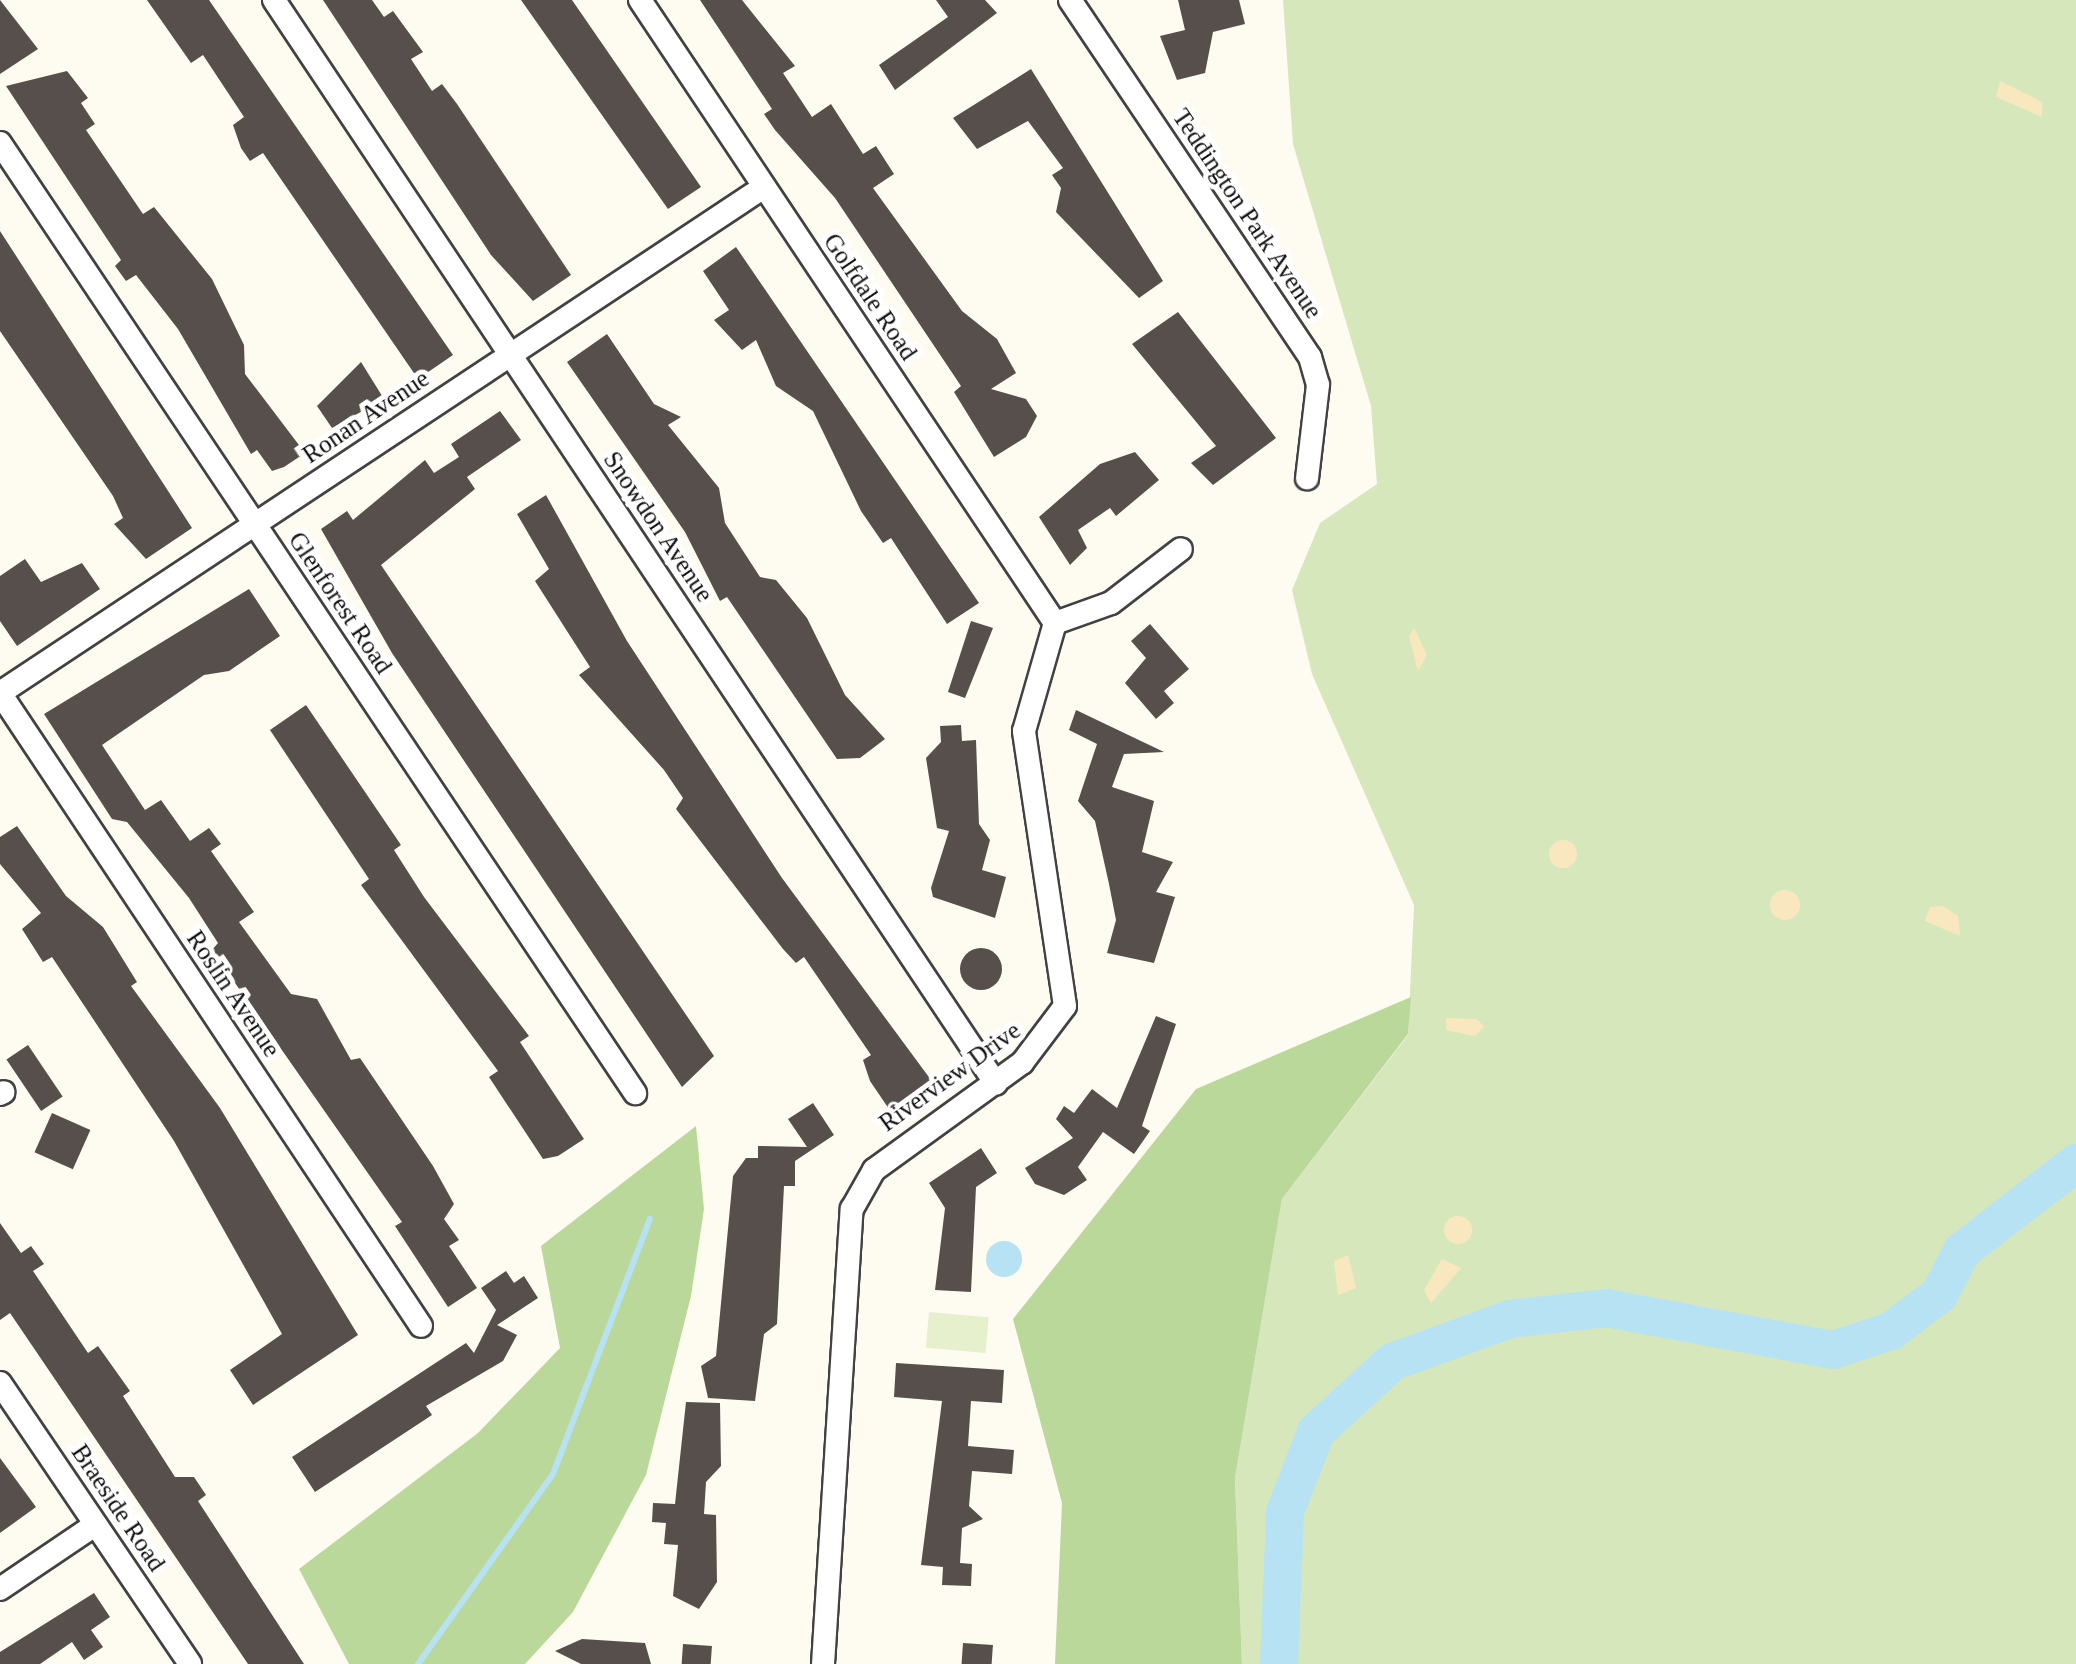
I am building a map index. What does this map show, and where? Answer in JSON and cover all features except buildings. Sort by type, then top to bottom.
[{"type":"street","name":"Snowdon Avenue","points":[[274,0],[996,1084]]},
{"type":"street","name":"Golfdale Road","points":[[640,0],[1055,623]]},
{"type":"street","name":"Teddington Park Avenue","points":[[1070,0],[1310,357],[1318,385],[1308,478]]},
{"type":"street","name":"Glenforest Road","points":[[0,142],[635,1093]]},
{"type":"street","name":"Ronan Avenue","points":[[0,693],[764,188]]},
{"type":"street","points":[[1055,623],[1110,603],[1181,548]]},
{"type":"street","name":"Riverview Drive","points":[[823,1664],[852,1209],[874,1170],[1039,1049],[1066,1006],[1024,731],[1055,623]]},
{"type":"street","name":"Roslin Avenue","points":[[0,693],[420,1326]]},
{"type":"street","name":"Braeside Road","points":[[0,1383],[190,1664]]},
{"type":"street","points":[[0,1590],[95,1525]]},
{"type":"green space","points":[[1283,0],[2076,0],[2076,1664],[1242,1664],[1235,1478],[1282,1199],[1408,1035],[1414,905],[1312,674],[1292,590],[1320,523],[1377,484],[1371,406],[1293,144]]},
{"type":"green space","points":[[1411,997],[1408,1034],[1282,1199],[1235,1478],[1242,1664],[1055,1664],[1062,1503],[1013,1319],[1196,1089]]},
{"type":"green space","points":[[696,1126],[704,1209],[691,1296],[646,1475],[573,1612],[525,1664],[349,1664],[299,1569],[478,1433],[560,1348],[541,1246]]},
{"type":"green space","points":[[929,1312],[989,1317],[986,1353],[926,1348]]},
{"type":"sand","points":[[2000,81],[2042,102],[2042,117],[1996,97]]},
{"type":"sand","points":[[1414,628],[1427,655],[1418,671],[1409,636]]},
{"type":"sand","points":[[1563,840],[1573,844],[1577,854],[1573,864],[1563,868],[1553,864],[1549,854],[1553,844]]},
{"type":"sand","points":[[1785,890],[1796,894],[1800,905],[1796,916],[1785,920],[1774,916],[1770,905],[1774,894]]},
{"type":"sand","points":[[1943,906],[1958,916],[1960,936],[1925,921],[1930,907]]},
{"type":"sand","points":[[1446,1018],[1476,1019],[1484,1026],[1475,1036],[1446,1030]]},
{"type":"sand","points":[[1458,1216],[1468,1220],[1472,1230],[1468,1240],[1458,1244],[1448,1240],[1444,1230],[1448,1220]]},
{"type":"sand","points":[[1348,1255],[1356,1288],[1338,1295],[1334,1261]]},
{"type":"sand","points":[[1442,1259],[1461,1268],[1431,1303],[1424,1290]]},
{"type":"water","points":[[1004,1241],[1017,1246],[1022,1259],[1017,1272],[1004,1277],[991,1272],[986,1259],[991,1246]]},
{"type":"waterway","points":[[1279,1664],[1285,1512],[1316,1432],[1392,1362],[1510,1319],[1606,1308],[1833,1350],[1891,1331],[1939,1295],[1962,1251],[2076,1163]]},
{"type":"waterway","points":[[418,1664],[553,1474],[650,1219]]}]
